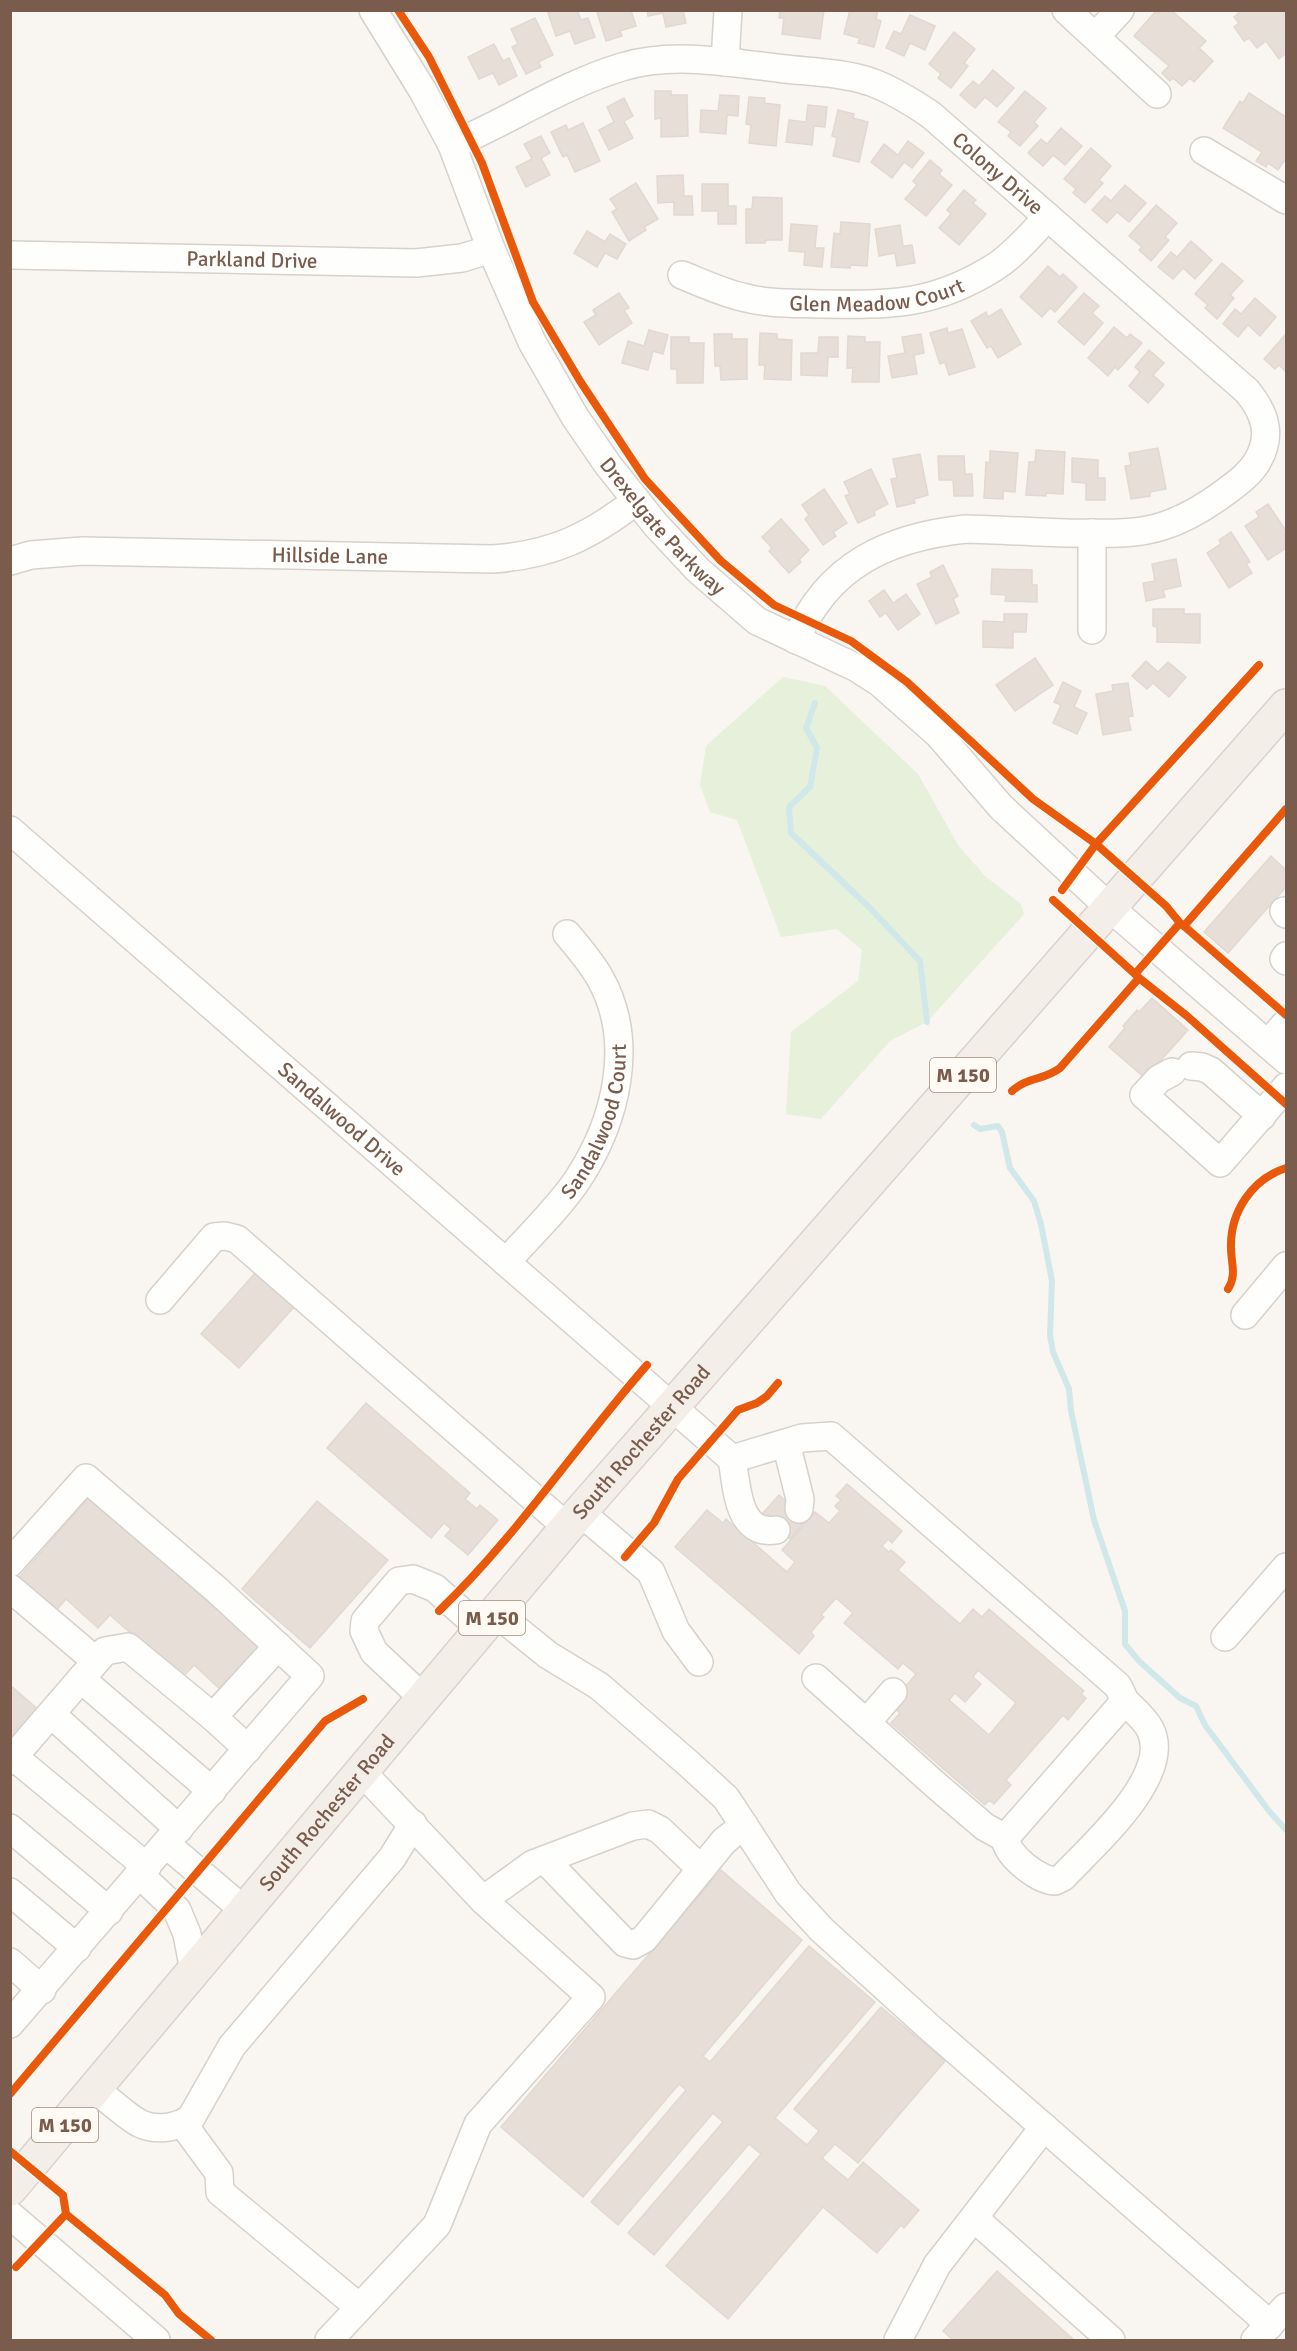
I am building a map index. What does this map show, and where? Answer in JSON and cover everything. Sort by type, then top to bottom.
[{"type":"main road","name":"South Rochester Road","points":[[10,2189],[574,1519],[1287,706]]},
{"type":"street","name":"Drexelgate Parkway","points":[[373,10],[423,91],[452,145],[491,249],[527,331],[555,385],[608,465],[636,501],[698,570],[757,621],[857,668],[899,700],[938,734],[1001,807],[1109,907],[1277,1052]]},
{"type":"street","points":[[725,62],[729,10]]},
{"type":"street","points":[[1066,10],[1156,94]]},
{"type":"street","points":[[1096,36],[1120,10]]},
{"type":"street","name":"Colony Drive","points":[[452,145],[561,92],[634,63],[678,60],[725,62],[846,76],[871,82],[896,93],[931,115],[1247,391],[1259,406],[1265,422],[1265,440],[1256,464],[1250,472],[1195,513],[1162,527],[1128,532],[966,530],[942,532],[895,544],[863,560],[833,583],[813,605],[796,640]]},
{"type":"street","points":[[1204,151],[1287,200]]},
{"type":"street","name":"Glen Meadow Court","points":[[682,275],[737,296],[778,302],[875,304],[920,300],[943,293],[997,266],[1048,217]]},
{"type":"street","name":"Parkland Drive","points":[[10,255],[416,263],[462,258],[491,249]]},
{"type":"street","name":"Hillside Lane","points":[[10,561],[31,555],[82,551],[469,559],[519,557],[559,548],[581,538],[636,501]]},
{"type":"street","points":[[1092,533],[1092,630]]},
{"type":"street","name":"Sandalwood Drive","points":[[10,830],[732,1459]]},
{"type":"street","name":"Sandalwood Court","points":[[506,1262],[577,1180],[602,1137],[614,1098],[619,1050],[612,1005],[588,958],[567,934]]},
{"type":"street","points":[[1287,956],[1284,959],[1287,961]]},
{"type":"street","points":[[1277,1052],[1287,1023]]},
{"type":"street","points":[[1262,1116],[1211,1071],[1202,1066],[1181,1069],[1159,1079],[1144,1095],[1220,1163],[1262,1116],[1287,1087]]},
{"type":"street","points":[[160,1300],[214,1237],[225,1236],[237,1239],[574,1519],[651,1572],[676,1630],[699,1662]]},
{"type":"street","points":[[1245,1315],[1287,1266]]},
{"type":"street","points":[[776,1530],[766,1532],[754,1527],[743,1516],[732,1459],[802,1438],[831,1436],[1118,1686],[1125,1701],[1150,1728],[1154,1750],[1153,1767],[1148,1778],[1123,1812],[1063,1877],[1055,1881],[1046,1880],[1011,1852],[1006,1845],[1005,1838],[1125,1701]]},
{"type":"street","points":[[786,1443],[800,1499],[799,1509]]},
{"type":"street","points":[[10,1563],[86,1478],[217,1590],[310,1676],[42,1990],[10,2024]]},
{"type":"street","points":[[1225,1637],[1287,1567]]},
{"type":"street","points":[[423,1698],[374,1652],[364,1631],[366,1621],[399,1581],[413,1579],[435,1588],[599,1686],[726,1798],[788,1893],[822,1930],[1270,2325]]},
{"type":"street","points":[[10,1588],[88,1670],[212,1791]]},
{"type":"street","points":[[213,1717],[278,1646]]},
{"type":"street","points":[[194,1971],[187,1934],[177,1910],[143,1871],[12,1759],[105,1651],[128,1647],[248,1749]]},
{"type":"street","points":[[816,1678],[985,1827],[1005,1838]]},
{"type":"street","points":[[866,1723],[893,1692]]},
{"type":"street","points":[[51,1714],[245,1911]]},
{"type":"street","points":[[329,2340],[437,2225],[478,2124],[591,1997],[483,1900],[362,1772]]},
{"type":"street","points":[[95,2089],[141,2124],[168,2128],[183,2124],[191,2118],[232,2046],[392,1858],[412,1824]]},
{"type":"street","points":[[483,1900],[533,1864],[633,1826],[648,1824],[660,1830],[701,1869]]},
{"type":"street","points":[[545,1860],[625,1943],[633,1945],[644,1939],[724,1841],[744,1825]]},
{"type":"street","points":[[10,1828],[109,1911]]},
{"type":"street","points":[[10,1892],[77,1948]]},
{"type":"street","points":[[10,1962],[42,1990]]},
{"type":"street","points":[[183,2124],[219,2173],[220,2192],[359,2307]]},
{"type":"street","points":[[909,2336],[937,2265],[1044,2127]]},
{"type":"street","points":[[10,2215],[156,2340]]},
{"type":"street","points":[[974,2218],[1111,2340]]},
{"type":"green space","points":[[783,677],[825,686],[918,774],[958,845],[985,876],[1021,904],[1024,914],[927,1022],[890,1041],[821,1119],[786,1114],[791,1032],[858,981],[862,950],[837,929],[781,937],[737,820],[710,812],[700,785],[706,746]]},
{"type":"building","points":[[554,10],[577,10],[581,20],[588,18],[595,37],[575,44],[570,31],[556,36],[548,13]]},
{"type":"building","points":[[631,10],[636,26],[620,31],[622,36],[606,41],[597,12]]},
{"type":"building","points":[[647,10],[683,10],[686,23],[666,27],[663,13],[648,16]]},
{"type":"building","points":[[780,10],[824,10],[820,39],[782,34],[784,18],[779,18]]},
{"type":"building","points":[[850,10],[878,10],[876,19],[881,21],[874,47],[858,43],[860,38],[844,34]]},
{"type":"building","points":[[1161,10],[1171,10],[1206,41],[1199,48],[1213,61],[1194,82],[1190,78],[1182,86],[1173,78],[1170,81],[1162,73],[1169,66],[1134,36],[1156,11],[1158,14]]},
{"type":"building","points":[[1242,10],[1284,10],[1286,13],[1286,53],[1279,59],[1266,41],[1257,48],[1249,38],[1244,41],[1234,27],[1239,23],[1234,17]]},
{"type":"building","points":[[910,15],[935,26],[925,50],[910,43],[904,56],[886,48],[894,31],[901,34]]},
{"type":"building","points":[[535,18],[553,55],[538,62],[541,67],[526,74],[512,47],[518,44],[511,29]]},
{"type":"building","points":[[954,32],[975,49],[964,63],[968,66],[951,88],[938,78],[941,74],[929,64]]},
{"type":"building","points":[[494,44],[503,61],[509,58],[517,76],[499,85],[493,73],[479,79],[468,57]]},
{"type":"building","points":[[993,70],[1014,88],[997,107],[985,97],[975,108],[960,95],[973,81],[979,86]]},
{"type":"building","points":[[655,91],[671,91],[671,95],[687,95],[688,136],[661,137],[661,118],[655,119]]},
{"type":"building","points":[[1025,91],[1046,108],[1034,122],[1038,126],[1020,146],[1008,136],[1011,132],[998,122]]},
{"type":"building","points":[[1249,93],[1286,117],[1286,162],[1284,161],[1278,170],[1268,163],[1266,167],[1256,161],[1262,152],[1223,128],[1240,101],[1243,103]]},
{"type":"building","points":[[720,95],[739,96],[738,116],[727,115],[726,134],[700,132],[701,110],[718,111]]},
{"type":"building","points":[[749,97],[765,98],[764,103],[780,105],[776,146],[749,143],[751,125],[746,124]]},
{"type":"building","points":[[624,98],[633,116],[624,121],[633,138],[609,150],[599,130],[614,122],[607,107]]},
{"type":"building","points":[[808,105],[827,107],[825,127],[814,126],[812,145],[786,142],[789,120],[806,122]]},
{"type":"building","points":[[838,110],[854,114],[853,118],[868,122],[859,162],[833,156],[837,138],[832,136]]},
{"type":"building","points":[[583,123],[600,161],[575,172],[567,155],[563,157],[551,132],[566,125],[568,130]]},
{"type":"building","points":[[1061,128],[1082,146],[1065,165],[1053,155],[1043,166],[1028,153],[1041,139],[1047,144]]},
{"type":"building","points":[[541,136],[550,153],[541,158],[550,175],[526,187],[516,167],[532,159],[524,144]]},
{"type":"building","points":[[908,141],[924,153],[912,168],[904,162],[892,178],[871,162],[884,144],[898,155]]},
{"type":"building","points":[[1091,148],[1111,166],[1099,180],[1103,183],[1085,203],[1073,193],[1076,189],[1064,179]]},
{"type":"building","points":[[930,160],[942,170],[939,174],[952,185],[926,216],[905,199],[917,185],[913,181]]},
{"type":"building","points":[[683,175],[684,196],[692,196],[693,215],[674,215],[674,202],[658,203],[657,176]]},
{"type":"building","points":[[636,183],[658,219],[644,227],[646,230],[629,241],[612,212],[617,209],[610,199]]},
{"type":"building","points":[[702,184],[728,184],[728,206],[736,206],[736,224],[718,224],[718,211],[702,211]]},
{"type":"building","points":[[1125,185],[1146,203],[1129,222],[1117,212],[1107,223],[1092,210],[1105,196],[1111,201]]},
{"type":"building","points":[[964,190],[976,200],[973,203],[986,214],[959,245],[939,228],[951,214],[947,210]]},
{"type":"building","points":[[753,197],[782,198],[782,240],[746,243],[746,209],[752,209]]},
{"type":"building","points":[[1156,205],[1177,223],[1165,237],[1169,240],[1151,261],[1139,250],[1142,247],[1129,236]]},
{"type":"building","points":[[841,222],[870,224],[867,266],[831,267],[834,233],[840,234]]},
{"type":"building","points":[[791,224],[817,226],[815,248],[824,248],[822,267],[804,265],[805,252],[789,251]]},
{"type":"building","points":[[900,225],[903,246],[912,245],[915,263],[897,266],[895,253],[879,256],[875,229]]},
{"type":"building","points":[[587,231],[605,242],[610,234],[626,244],[617,259],[605,253],[597,267],[574,253]]},
{"type":"building","points":[[1191,241],[1212,260],[1195,279],[1183,268],[1173,279],[1158,267],[1171,252],[1177,257]]},
{"type":"building","points":[[1222,263],[1243,281],[1230,295],[1234,298],[1217,319],[1205,308],[1208,305],[1195,294]]},
{"type":"building","points":[[1048,266],[1060,277],[1063,274],[1077,287],[1055,312],[1050,308],[1042,317],[1020,297]]},
{"type":"building","points":[[619,293],[629,308],[624,310],[632,323],[599,345],[584,322],[596,315],[593,310]]},
{"type":"building","points":[[1084,293],[1099,306],[1092,313],[1103,323],[1084,345],[1058,322]]},
{"type":"building","points":[[1255,298],[1276,317],[1260,336],[1248,325],[1238,337],[1223,324],[1235,309],[1241,314]]},
{"type":"building","points":[[1001,309],[1021,344],[998,358],[991,346],[987,348],[971,321],[986,312],[988,317]]},
{"type":"building","points":[[1114,327],[1127,338],[1130,334],[1142,343],[1118,370],[1115,367],[1108,376],[1088,358]]},
{"type":"building","points":[[947,328],[948,333],[962,329],[975,367],[949,375],[945,362],[940,364],[930,333]]},
{"type":"building","points":[[649,330],[668,335],[663,354],[653,351],[648,370],[622,363],[628,341],[644,346]]},
{"type":"building","points":[[760,333],[777,334],[777,339],[792,340],[791,380],[764,379],[765,365],[759,365]]},
{"type":"building","points":[[714,334],[732,334],[732,339],[747,339],[747,379],[721,380],[720,366],[715,366]]},
{"type":"building","points":[[921,334],[924,353],[914,355],[917,374],[892,378],[888,356],[905,353],[902,337]]},
{"type":"building","points":[[1286,334],[1286,372],[1279,365],[1275,369],[1264,359]]},
{"type":"building","points":[[848,336],[865,337],[865,342],[880,342],[879,382],[852,382],[853,368],[847,368]]},
{"type":"building","points":[[671,337],[689,337],[689,343],[704,343],[703,383],[677,383],[677,369],[671,369]]},
{"type":"building","points":[[819,337],[838,337],[838,357],[828,357],[827,376],[801,375],[801,353],[818,353]]},
{"type":"building","points":[[1149,350],[1164,363],[1153,375],[1164,385],[1148,403],[1129,386],[1140,372],[1135,367]]},
{"type":"building","points":[[1158,448],[1166,489],[1150,492],[1150,496],[1131,499],[1125,466],[1131,465],[1129,453]]},
{"type":"building","points":[[1036,450],[1065,452],[1063,494],[1026,495],[1029,462],[1035,462]]},
{"type":"building","points":[[990,451],[1018,453],[1015,492],[1003,491],[1003,499],[984,498],[986,462],[990,463]]},
{"type":"building","points":[[920,454],[928,495],[914,499],[915,503],[897,507],[891,479],[897,478],[893,459]]},
{"type":"building","points":[[938,456],[964,456],[965,474],[972,474],[973,496],[954,496],[953,480],[939,480]]},
{"type":"building","points":[[1072,458],[1098,460],[1098,478],[1105,478],[1105,500],[1086,500],[1086,483],[1072,482]]},
{"type":"building","points":[[871,469],[888,504],[874,511],[875,515],[858,523],[845,496],[850,494],[844,482]]},
{"type":"building","points":[[824,489],[847,523],[833,532],[836,536],[823,545],[805,519],[809,515],[802,505]]},
{"type":"building","points":[[1268,504],[1286,531],[1286,548],[1268,560],[1245,526],[1259,517],[1256,512]]},
{"type":"building","points":[[781,519],[809,550],[799,560],[801,562],[789,573],[769,551],[772,548],[762,537]]},
{"type":"building","points":[[1231,532],[1250,562],[1246,564],[1252,573],[1229,588],[1207,553],[1221,544],[1219,540]]},
{"type":"building","points":[[1176,559],[1181,586],[1163,590],[1165,597],[1146,601],[1143,583],[1155,581],[1152,564]]},
{"type":"building","points":[[943,565],[958,596],[953,599],[959,613],[936,624],[917,584],[932,577],[930,572]]},
{"type":"building","points":[[992,569],[1032,570],[1032,585],[1037,585],[1037,602],[1005,601],[1006,595],[991,594]]},
{"type":"building","points":[[884,590],[893,603],[906,594],[920,614],[898,630],[886,613],[880,617],[869,601]]},
{"type":"building","points":[[1153,609],[1184,609],[1184,614],[1200,614],[1200,643],[1157,642],[1157,627],[1153,626]]},
{"type":"building","points":[[1004,614],[1027,614],[1026,632],[1013,632],[1013,648],[983,647],[983,621],[1004,622]]},
{"type":"building","points":[[1035,658],[1053,685],[1015,711],[996,685]]},
{"type":"building","points":[[1146,661],[1158,672],[1168,662],[1186,677],[1169,697],[1153,683],[1147,689],[1132,676]]},
{"type":"building","points":[[1063,682],[1081,691],[1074,707],[1087,713],[1077,734],[1053,723],[1061,705],[1054,702]]},
{"type":"building","points":[[1128,683],[1133,716],[1128,717],[1131,730],[1103,735],[1096,694],[1113,691],[1112,685]]},
{"type":"building","points":[[1271,856],[1286,870],[1286,887],[1228,953],[1204,932]]},
{"type":"building","points":[[1152,998],[1188,1030],[1145,1078],[1109,1047],[1137,1010],[1139,1012]]},
{"type":"building","points":[[256,1272],[295,1306],[239,1368],[201,1334]]},
{"type":"building","points":[[366,1403],[470,1493],[465,1499],[477,1509],[480,1505],[498,1520],[468,1555],[445,1536],[451,1529],[444,1523],[431,1538],[327,1448]]},
{"type":"building","points":[[847,1484],[902,1531],[892,1543],[888,1539],[882,1546],[889,1552],[891,1550],[905,1562],[898,1570],[960,1624],[973,1609],[982,1617],[989,1609],[1084,1691],[1081,1694],[1086,1698],[1068,1720],[1063,1715],[1006,1780],[1011,1785],[994,1804],[989,1800],[985,1805],[891,1723],[900,1713],[890,1705],[916,1674],[903,1663],[898,1669],[844,1623],[853,1613],[836,1598],[821,1615],[824,1617],[811,1632],[814,1636],[799,1654],[675,1547],[707,1510],[723,1523],[726,1519],[787,1572],[795,1562],[782,1550],[815,1512],[829,1523],[840,1511],[835,1506],[841,1500],[836,1496]],"holes":[[[978,1670],[1016,1703],[989,1735],[949,1700],[955,1693],[965,1702],[981,1684],[973,1677]]]},
{"type":"building","points":[[779,1495],[807,1519],[790,1539],[762,1514]]},
{"type":"building","points":[[90,1496],[263,1645],[222,1691],[194,1665],[182,1678],[110,1615],[98,1628],[66,1599],[54,1613],[17,1580]]},
{"type":"building","points":[[317,1501],[388,1560],[310,1648],[242,1589]]},
{"type":"building","points":[[10,1685],[40,1711],[10,1745]]},
{"type":"building","points":[[721,1870],[802,1940],[703,2056],[710,2062],[809,1946],[875,2002],[775,2118],[807,2145],[819,2131],[794,2109],[881,2007],[945,2061],[858,2163],[835,2144],[822,2158],[848,2180],[863,2162],[919,2210],[904,2228],[901,2225],[877,2253],[823,2207],[728,2319],[666,2266],[761,2154],[749,2144],[654,2255],[628,2233],[723,2122],[713,2113],[618,2225],[591,2202],[686,2090],[679,2084],[583,2197],[501,2127]]},
{"type":"building","points":[[997,2271],[1074,2340],[953,2340],[943,2331]]},
{"type":"waterway","points":[[815,703],[806,728],[817,748],[810,787],[789,807],[791,833],[869,907],[920,961],[927,1022]]},
{"type":"waterway","points":[[974,1125],[980,1129],[998,1126],[1002,1132],[1010,1168],[1034,1201],[1041,1224],[1052,1281],[1050,1335],[1053,1352],[1069,1389],[1071,1411],[1094,1520],[1125,1611],[1125,1644],[1139,1661],[1180,1698],[1196,1706],[1205,1725],[1269,1811],[1286,1830]]},
{"type":"cycle path","points":[[398,10],[429,57],[482,163],[533,302],[580,381],[645,479],[721,561],[774,605],[851,641],[907,682],[1033,799],[1096,844],[1166,906],[1180,923]]},
{"type":"cycle path","points":[[1062,890],[1096,844],[1259,665]]},
{"type":"cycle path","points":[[1012,1091],[1024,1083],[1048,1075],[1060,1068],[1139,978],[1135,974],[1180,923],[1184,926],[1286,809]]},
{"type":"cycle path","points":[[1053,900],[1135,974]]},
{"type":"cycle path","points":[[1184,926],[1286,1015]]},
{"type":"cycle path","points":[[1139,978],[1187,1016],[1286,1104]]},
{"type":"cycle path","points":[[1228,1289],[1233,1274],[1232,1235],[1239,1210],[1245,1199],[1263,1180],[1286,1168]]},
{"type":"cycle path","points":[[439,1611],[520,1522],[647,1365]]},
{"type":"cycle path","points":[[625,1557],[654,1523],[678,1479],[738,1410],[757,1403],[767,1396],[778,1383]]},
{"type":"cycle path","points":[[10,2094],[325,1721],[363,1699]]},
{"type":"cycle path","points":[[10,2151],[63,2195],[66,2214],[16,2267]]},
{"type":"cycle path","points":[[66,2214],[165,2295],[179,2314],[211,2340]]}]
